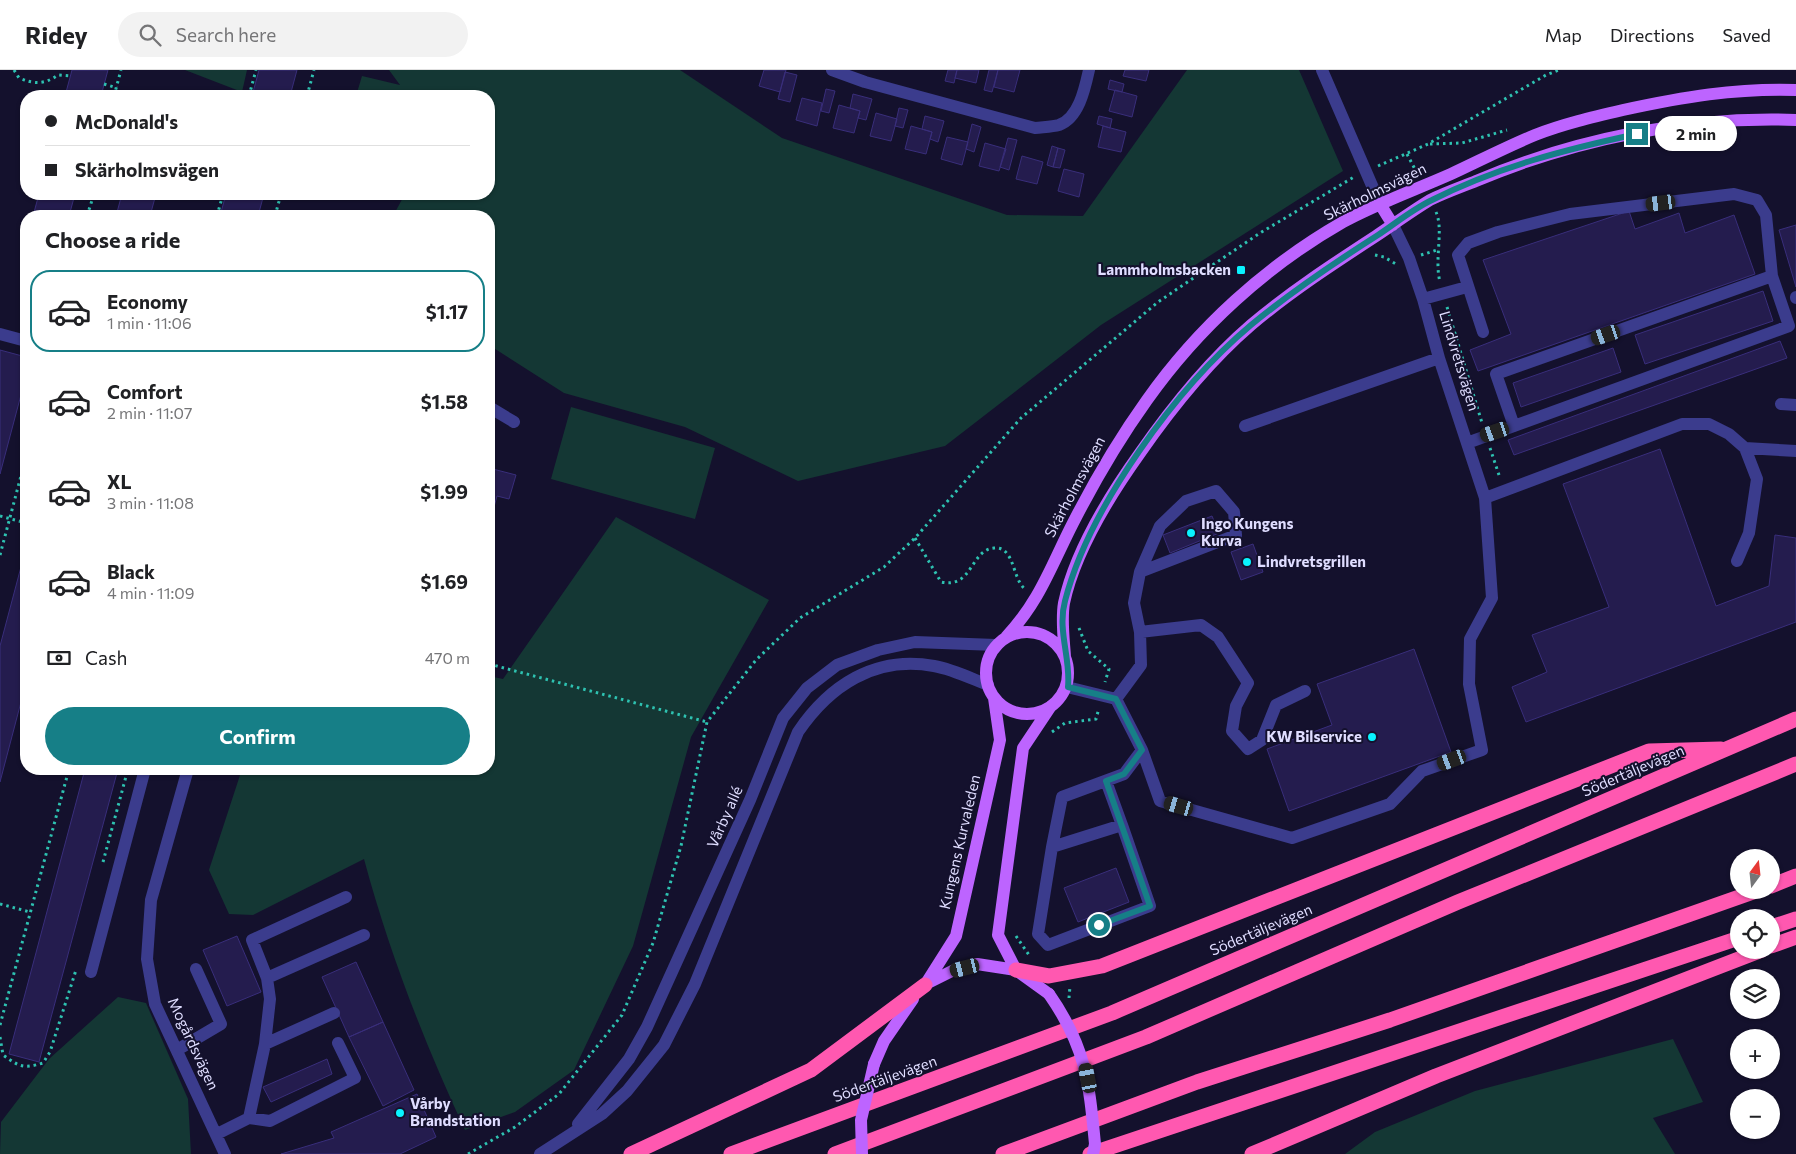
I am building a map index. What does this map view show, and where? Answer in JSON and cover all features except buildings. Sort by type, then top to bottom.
[{"type":"highway","name":"Södertäljevägen","points":[[731,1154],[1112,1013],[1796,719]]},
{"type":"highway","points":[[1016,970],[1049,976],[1102,966],[1649,752],[1730,748]]},
{"type":"highway","points":[[836,1154],[1146,1036],[1458,902],[1796,764]]},
{"type":"highway","points":[[1780,882],[1796,876]]},
{"type":"highway","points":[[1003,1154],[1197,1082],[1390,1020],[1733,899]]},
{"type":"highway","points":[[1780,924],[1796,919]]},
{"type":"highway","points":[[1780,943],[1796,937]]},
{"type":"highway","points":[[1091,1154],[1272,1092],[1730,941]]},
{"type":"highway","points":[[1252,1154],[1436,1076],[1739,959]]},
{"type":"highway","points":[[632,1154],[811,1070],[924,986]]},
{"type":"main road","name":"Skärholmsvägen","points":[[1001,641],[1022,620],[1039,596],[1057,554],[1115,445],[1181,356],[1216,318],[1276,268],[1343,223],[1380,204],[1536,135],[1582,120],[1696,94],[1796,90]]},
{"type":"main road","points":[[1065,657],[1051,639],[1040,634],[1017,633],[1001,641],[989,657],[986,671],[988,685],[994,698],[1006,708],[1020,714],[1036,713],[1051,706],[1061,698],[1068,687],[1069,672],[1065,657],[1064,604],[1071,580],[1105,508],[1155,431],[1219,356],[1250,326],[1325,269],[1431,200],[1502,170],[1552,153],[1654,130],[1724,122],[1796,120]]},
{"type":"main road","points":[[1380,204],[1393,225]]},
{"type":"main road","name":"Kungens Kurvaleden","points":[[924,986],[956,936],[1000,740],[994,698]]},
{"type":"main road","points":[[1051,706],[1023,748],[998,935],[1016,970],[1049,994],[1064,1016],[1086,1067],[1095,1144],[1091,1154]]},
{"type":"main road","points":[[862,1154],[861,1120],[874,1064],[884,1041],[901,1014],[924,986],[952,970],[977,964],[1016,970]]},
{"type":"street","points":[[832,70],[867,76],[1035,128],[1061,124],[1074,113],[1083,92],[1089,70]]},
{"type":"street","points":[[1322,70],[1380,204]]},
{"type":"street","points":[[1467,442],[1788,326],[1772,276],[1766,214],[1756,200],[1734,194],[1570,214],[1498,232],[1468,243],[1458,255],[1483,332]]},
{"type":"street","name":"Lindvretsvägen","points":[[1142,750],[1160,801],[1292,838],[1390,804],[1422,771],[1482,750],[1469,684],[1470,639],[1492,598],[1485,498],[1439,358],[1423,299],[1409,258],[1393,225]]},
{"type":"street","points":[[1514,426],[1496,374],[1772,276]]},
{"type":"street","points":[[1423,299],[1467,287]]},
{"type":"street","points":[[0,334],[20,339]]},
{"type":"street","points":[[1245,426],[1439,358]]},
{"type":"street","points":[[1782,404],[1796,405]]},
{"type":"street","points":[[495,411],[514,422]]},
{"type":"street","points":[[1485,498],[1682,424],[1709,424],[1729,434],[1746,448],[1757,479],[1749,533],[1737,562]]},
{"type":"street","points":[[1746,448],[1796,451]]},
{"type":"street","points":[[1116,699],[1141,665],[1140,632],[1134,603],[1140,572],[1160,526],[1186,501],[1216,491],[1234,512],[1236,535],[1140,572]]},
{"type":"street","points":[[1140,632],[1201,626],[1218,637],[1248,683],[1236,706],[1232,731],[1248,750],[1262,740],[1276,705],[1305,691]]},
{"type":"street","name":"Vårby allé","points":[[572,1132],[629,1059],[647,1027],[750,800],[783,718],[807,688],[837,664],[878,650],[915,642],[1001,641]]},
{"type":"street","name":"Vårby allé","points":[[540,1154],[602,1114],[627,1091],[664,1045],[695,984],[798,732],[819,703],[837,687],[854,678],[878,668],[897,664],[935,666],[988,685]]},
{"type":"street","points":[[1068,687],[1116,699],[1142,750],[1124,774],[1062,797],[1038,934],[1048,945],[1150,906],[1106,781]]},
{"type":"street","points":[[91,972],[143,775]]},
{"type":"street","name":"Mogårdsvägen","points":[[186,775],[151,900],[147,959],[156,1004],[225,1154]]},
{"type":"street","points":[[1052,847],[1122,825]]},
{"type":"street","points":[[249,1118],[265,1044],[270,1000],[266,978],[252,940],[346,897]]},
{"type":"street","points":[[266,978],[364,935]]},
{"type":"street","points":[[178,1050],[221,1024],[196,969]]},
{"type":"street","points":[[265,1044],[334,1013]]},
{"type":"street","points":[[217,1134],[249,1118],[270,1121],[355,1078],[338,1043]]},
{"type":"path","points":[[14,70],[18,78],[33,84],[48,82],[58,75],[71,76]]},
{"type":"path","points":[[104,84],[117,88],[121,70]]},
{"type":"path","points":[[251,90],[256,70]]},
{"type":"path","points":[[309,90],[314,70]]},
{"type":"path","points":[[468,1154],[515,1127],[559,1094],[622,1015],[653,943],[681,846],[707,722],[756,660],[800,618],[884,567],[915,538],[1021,418],[1158,302],[1260,233],[1365,170],[1421,147],[1546,75],[1559,70]]},
{"type":"path","points":[[1371,256],[1384,257],[1395,264],[1437,250],[1438,273],[1443,293],[1485,436],[1505,490]]},
{"type":"path","points":[[0,555],[20,480]]},
{"type":"path","points":[[0,516],[20,521]]},
{"type":"path","points":[[915,538],[941,582],[954,583],[961,580],[982,554],[992,548],[998,548],[1009,555],[1019,584],[1039,596]]},
{"type":"path","points":[[1078,626],[1088,651],[1109,669],[1096,719]]},
{"type":"path","points":[[495,666],[707,722]]},
{"type":"path","points":[[0,1025],[67,775]]},
{"type":"path","points":[[101,872],[126,775]]},
{"type":"path","points":[[0,904],[30,912]]},
{"type":"path","points":[[0,1037],[3,1055],[20,1067],[28,1067],[43,1062],[50,1052],[77,964]]},
{"type":"green space","points":[[185,70],[247,70],[242,90],[237,90]]},
{"type":"green space","points":[[389,70],[680,70],[782,138],[1007,215],[1083,216],[1187,70],[1299,70],[1343,171],[1101,325],[945,446],[798,481],[685,427],[564,393],[495,349],[495,210],[396,210],[402,200],[495,200],[495,90],[358,90],[362,76],[400,85]]},
{"type":"green space","points":[[571,407],[715,448],[695,519],[551,479]]},
{"type":"green space","points":[[616,517],[769,600],[691,737],[633,946],[574,1070],[515,1112],[465,1130],[435,1064],[408,996],[364,859],[253,915],[229,914],[209,870],[240,775],[495,775],[495,677],[503,679]]},
{"type":"green space","points":[[118,997],[146,1003],[188,1099],[191,1154],[0,1154],[1,1122],[49,1059]]},
{"type":"green space","points":[[1673,1039],[1703,1102],[1653,1118],[1675,1154],[1345,1154],[1375,1132],[1475,1091]]},
{"type":"place","name":"Lammholmsbacken","points":[[1241,270]]},
{"type":"place","name":"Ingo Kungens Kurva","points":[[1191,533]]},
{"type":"place","name":"Lindvretsgrillen","points":[[1247,562]]},
{"type":"place","name":"KW Bilservice","points":[[1372,737]]},
{"type":"place","name":"Vårby Brandstation","points":[[400,1113]]},
{"type":"route","points":[[1099,925],[1150,906],[1106,781],[1124,774],[1142,750],[1116,699],[1068,687],[1069,672],[1065,657],[1063,625],[1064,604],[1071,580],[1088,539],[1130,467],[1165,418],[1219,356],[1250,326],[1332,264],[1431,200],[1502,170],[1552,153],[1637,134]]}]
